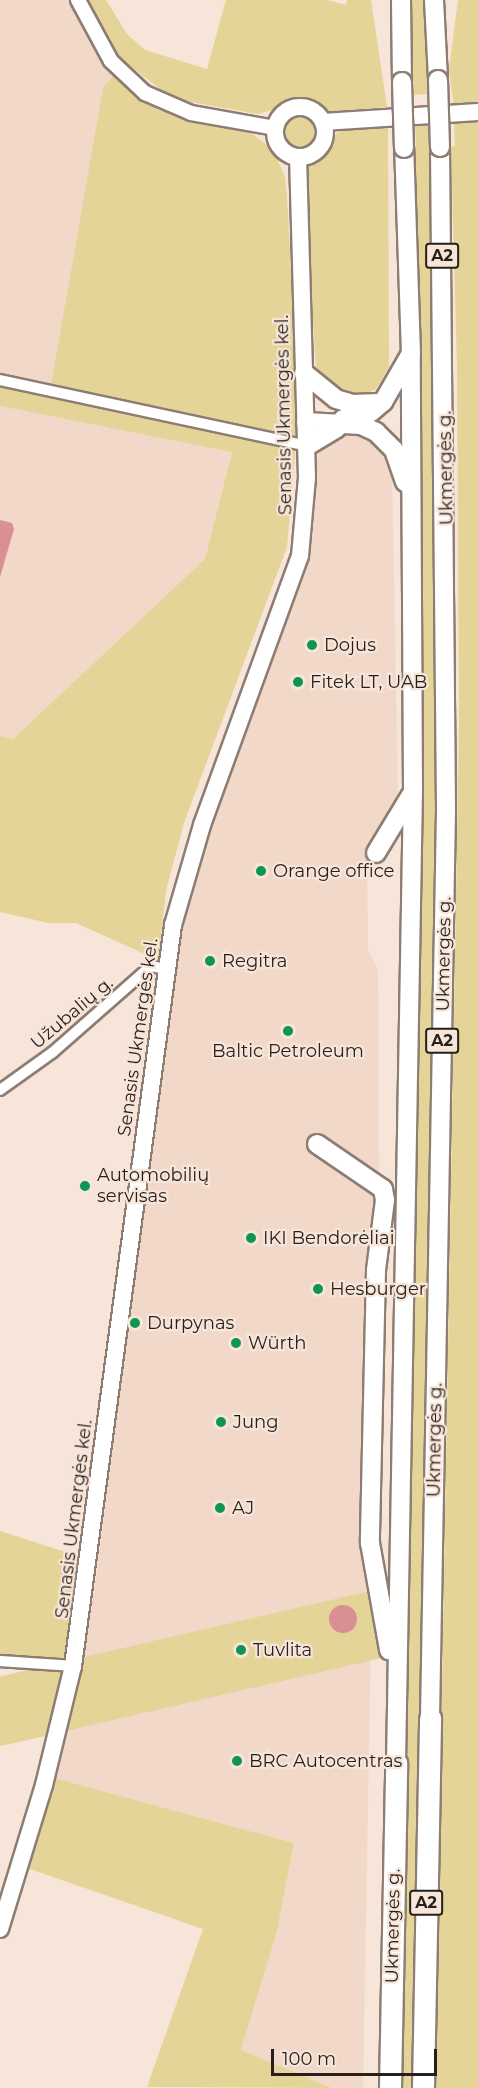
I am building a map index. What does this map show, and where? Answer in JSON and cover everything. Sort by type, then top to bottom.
[{"type":"highway","name":"Ukmergės g.","points":[[390,2088],[413,791],[411,354],[400,0]]},
{"type":"highway","name":"Ukmergės g.","points":[[423,2088],[446,809],[440,147],[434,0]]},
{"type":"highway","points":[[306,422],[359,417],[383,402],[411,354]]},
{"type":"highway","points":[[304,373],[336,399],[352,404],[383,402]]},
{"type":"highway","points":[[306,422],[339,427],[362,425],[385,439],[400,461],[413,513]]},
{"type":"highway","points":[[307,446],[339,427]]},
{"type":"highway","points":[[376,853],[413,791]]},
{"type":"highway","points":[[317,1144],[383,1189],[385,1200],[376,1270],[370,1543],[377,1596],[390,1643],[388,1695],[397,1721]]},
{"type":"main road","points":[[293,108],[314,112],[323,122],[321,146],[298,158],[283,151],[275,128],[281,115],[293,108]]},
{"type":"main road","points":[[323,122],[478,112]]},
{"type":"main road","name":"Senasis Ukmergės kel.","points":[[0,1929],[44,1785],[73,1666],[165,969],[189,864],[300,556],[306,510],[307,446],[298,158]]},
{"type":"street","points":[[78,0],[111,61],[145,93],[183,111],[275,128]]},
{"type":"street","points":[[0,380],[307,446]]},
{"type":"street","name":"Užubalių g.","points":[[0,1090],[53,1052],[151,966],[165,969]]},
{"type":"street","points":[[0,1661],[73,1666]]},
{"type":"shaded area","points":[[0,0],[73,0],[97,52],[114,75],[103,89],[51,385],[0,376]]},
{"type":"shaded area","points":[[86,0],[106,0],[127,34],[145,50],[207,69],[226,0],[327,0],[346,5],[347,0],[371,0],[387,107],[327,112],[298,103],[258,114],[185,101],[160,89],[121,59]]},
{"type":"shaded area","points":[[409,0],[424,0],[429,80],[427,94],[414,95],[414,82],[410,82]]},
{"type":"shaded area","points":[[458,0],[478,0],[478,107],[454,108],[449,70]]},
{"type":"shaded area","points":[[114,75],[157,109],[182,118],[242,127],[273,149],[285,177],[287,195],[296,365],[295,456],[287,547],[184,823],[166,891],[158,960],[76,923],[49,923],[0,912],[0,736],[13,739],[205,559],[232,452],[0,406],[0,376],[51,385],[103,88]]},
{"type":"shaded area","points":[[300,116],[312,121],[317,133],[312,145],[300,150],[288,145],[283,133],[288,121]]},
{"type":"shaded area","points":[[478,119],[478,2088],[435,2088],[459,726],[457,368],[451,147],[455,146],[454,120]]},
{"type":"shaded area","points":[[428,121],[431,148],[437,954],[414,2088],[398,2088],[420,954],[423,600],[413,148],[416,147],[415,122]]},
{"type":"shaded area","points":[[388,126],[389,367],[376,389],[354,400],[321,380],[316,368],[304,181],[306,169],[336,134],[344,129]]},
{"type":"shaded area","points":[[0,406],[232,451],[205,559],[13,739],[0,736]]},
{"type":"shaded area","points":[[363,432],[388,456],[392,469],[398,799],[394,813],[367,853],[368,950],[378,970],[379,1178],[363,2088],[332,2088],[241,2050],[277,1931],[294,1843],[54,1778],[80,1677],[97,1571],[179,928],[208,831],[302,573],[318,453],[340,433]]},
{"type":"shaded area","points":[[0,520],[12,523],[14,529],[0,577]]},
{"type":"shaded area","points":[[0,1531],[78,1556],[62,1671],[0,1666]]},
{"type":"shaded area","points":[[370,1591],[385,1657],[0,1746],[0,1676]]},
{"type":"shaded area","points":[[343,1605],[353,1609],[357,1619],[353,1629],[343,1633],[333,1629],[329,1619],[333,1609]]},
{"type":"shaded area","points":[[54,1778],[294,1843],[277,1931],[241,2050],[332,2088],[147,2087],[203,1929],[27,1868]]},
{"type":"place","name":"Dojus","points":[[312,645]]},
{"type":"place","name":"Fitek LT, UAB","points":[[298,682]]},
{"type":"place","name":"Orange office","points":[[261,871]]},
{"type":"place","name":"Regitra","points":[[210,961]]},
{"type":"place","name":"Baltic Petroleum","points":[[288,1031]]},
{"type":"place","name":"Automobilių servisas","points":[[85,1186]]},
{"type":"place","name":"IKI Bendorėliai","points":[[251,1238]]},
{"type":"place","name":"Hesburger","points":[[318,1289]]},
{"type":"place","name":"Durpynas","points":[[135,1323]]},
{"type":"place","name":"Würth","points":[[236,1343]]},
{"type":"place","name":"Jung","points":[[221,1422]]},
{"type":"place","name":"AJ","points":[[220,1508]]},
{"type":"place","name":"Tuvlita","points":[[241,1650]]},
{"type":"place","name":"BRC Autocentras","points":[[237,1761]]}]
